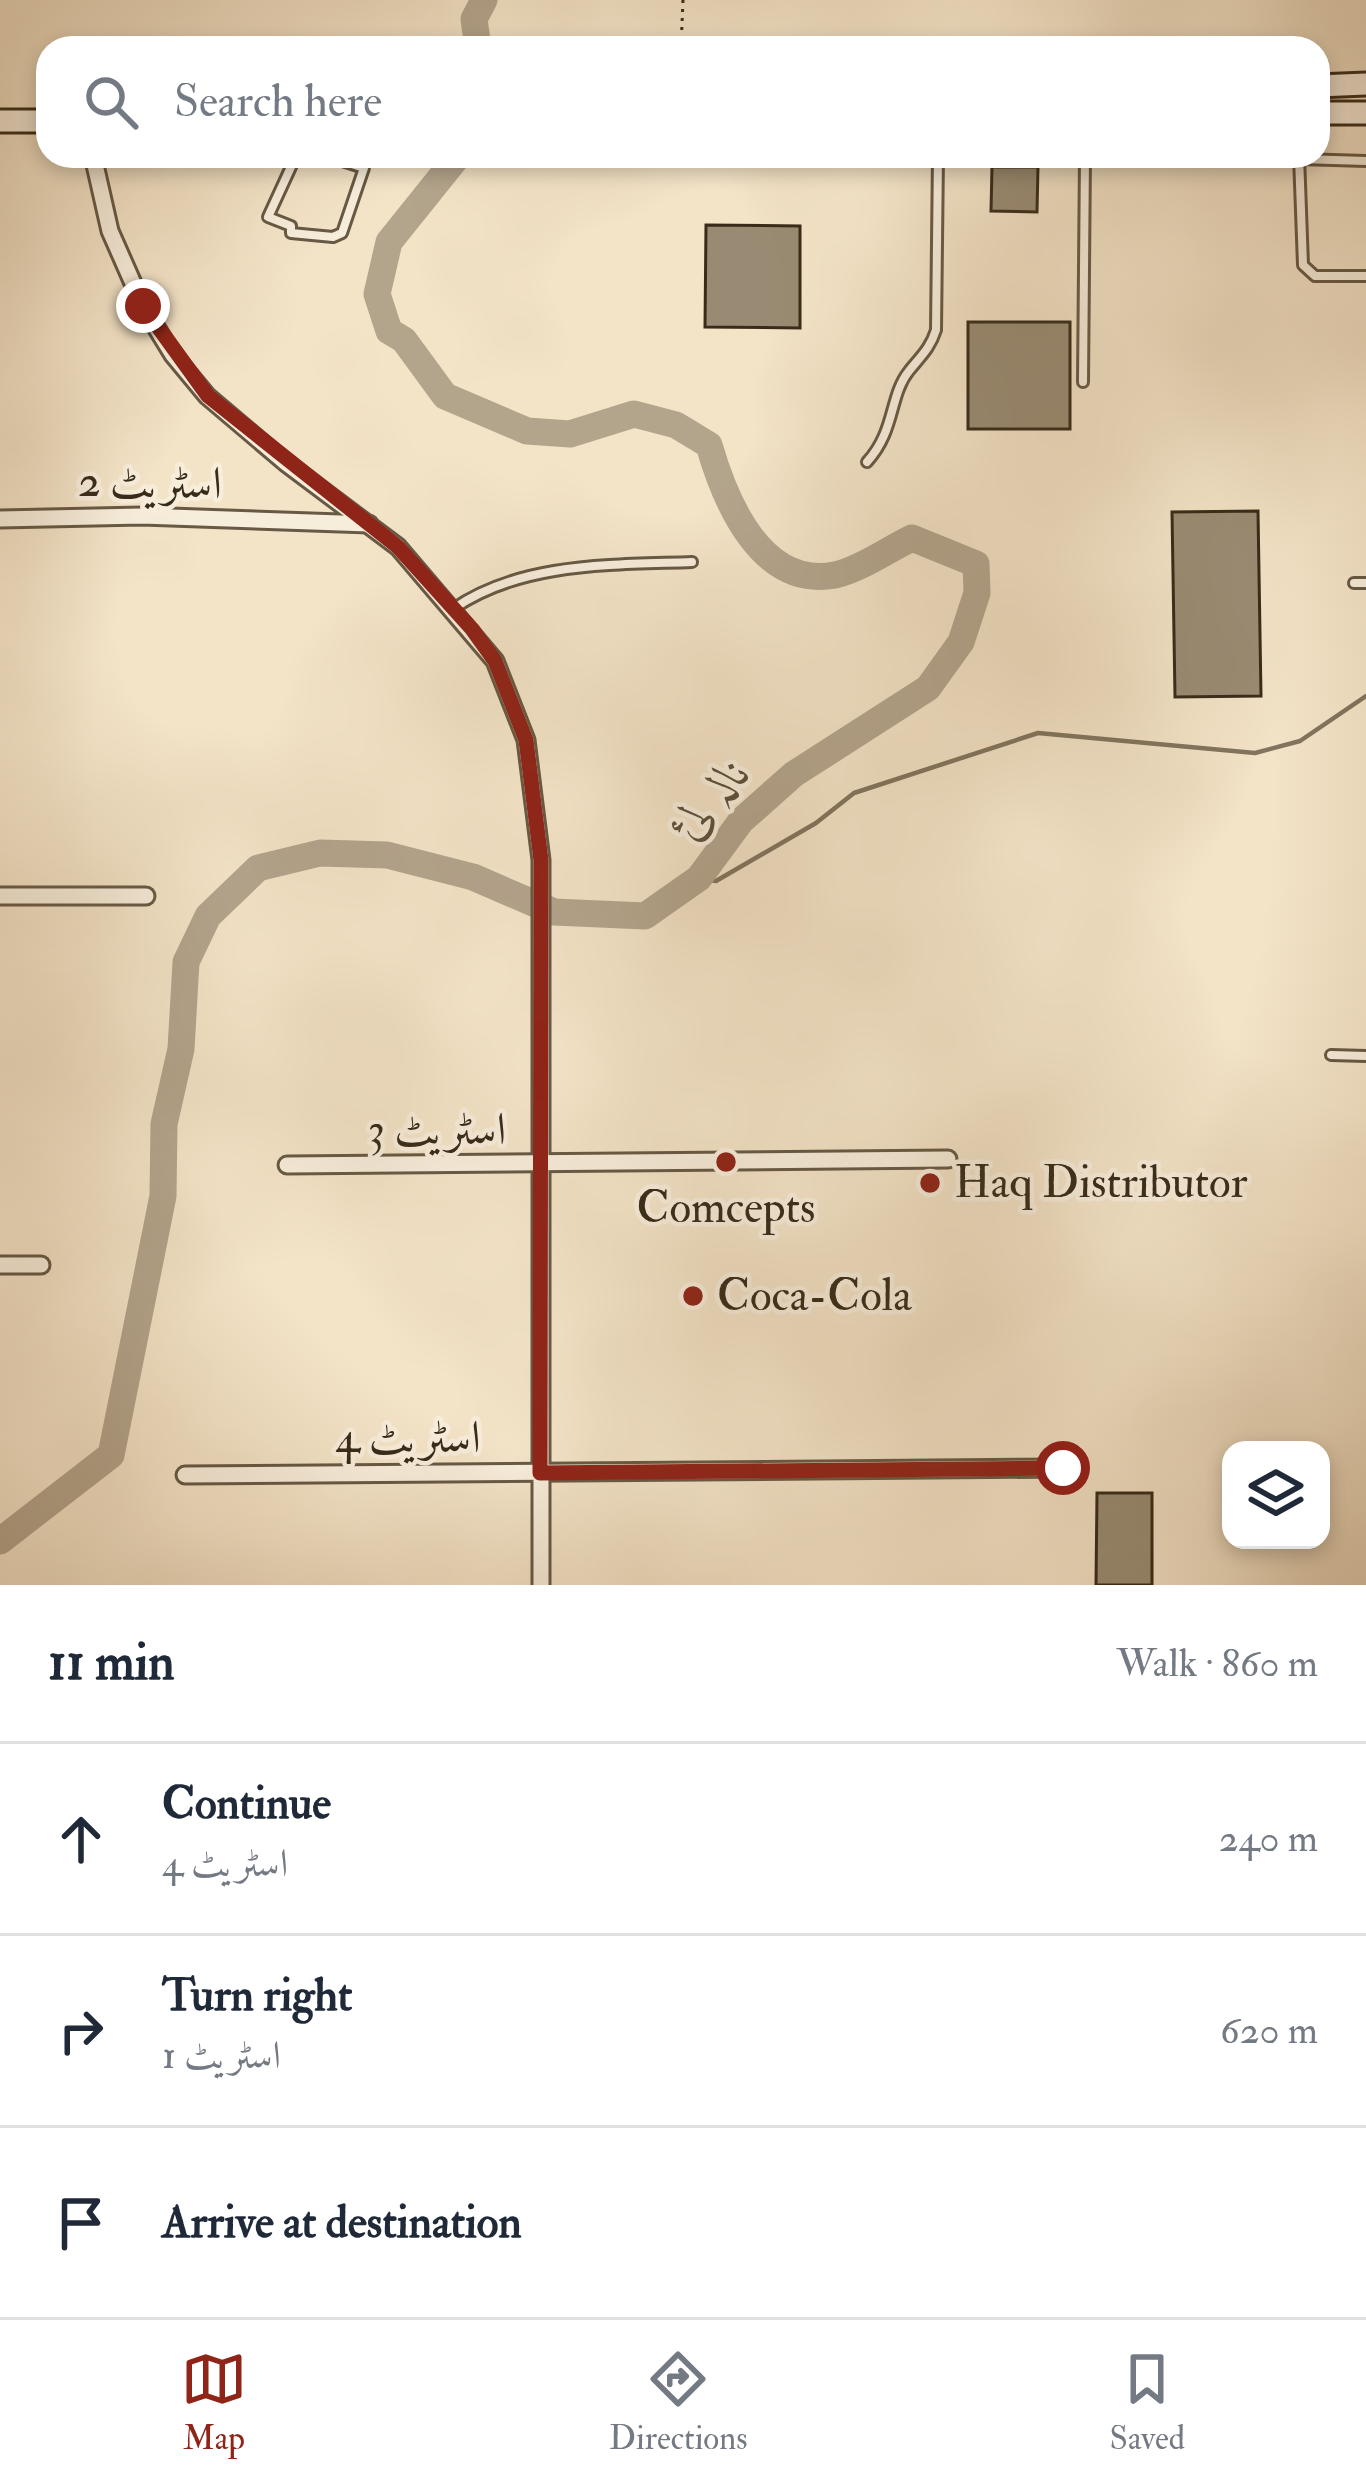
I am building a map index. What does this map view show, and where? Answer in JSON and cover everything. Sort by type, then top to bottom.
[{"type":"main road","points":[[1330,86],[1366,84]]},
{"type":"main road","points":[[1330,113],[1366,112]]},
{"type":"main road","points":[[0,121],[36,121]]},
{"type":"street","points":[[96,168],[110,231],[143,306],[173,355],[208,396],[286,463],[372,524],[453,609],[495,661],[520,723],[535,790],[541,860],[541,1585]]},
{"type":"street","name":"اسٹریٹ 2","points":[[0,519],[142,516],[372,524]]},
{"type":"street","points":[[0,896],[146,896]]},
{"type":"street","name":"اسٹریٹ 3","points":[[286,1165],[542,1167],[947,1160]]},
{"type":"street","points":[[0,1264],[41,1265]]},
{"type":"street","name":"اسٹریٹ 4","points":[[185,1475],[1063,1468]]},
{"type":"lane","points":[[1330,158],[1366,160]]},
{"type":"lane","points":[[290,168],[268,218],[291,226],[291,233],[314,237],[342,233],[364,168]]},
{"type":"lane","points":[[867,461],[886,440],[906,374],[931,346],[936,330],[938,168]]},
{"type":"lane","points":[[1083,382],[1084,168]]},
{"type":"lane","points":[[1300,168],[1307,272],[1366,276]]},
{"type":"lane","points":[[453,609],[481,590],[560,568],[692,562]]},
{"type":"lane","points":[[1354,583],[1366,583]]},
{"type":"lane","points":[[1331,1055],[1366,1056]]},
{"type":"path","points":[[682,36],[683,0]]},
{"type":"building","points":[[992,168],[1038,168],[1037,212],[991,211]]},
{"type":"building","points":[[706,225],[800,226],[800,328],[705,327]]},
{"type":"building","points":[[968,322],[1070,322],[1070,429],[968,429]]},
{"type":"building","points":[[1258,511],[1261,696],[1175,697],[1172,512]]},
{"type":"building","points":[[1097,1493],[1152,1493],[1152,1585],[1096,1585]]},
{"type":"waterway","name":"نالہ لئ","points":[[476,36],[474,19],[484,0]]},
{"type":"waterway","name":"نالہ لئ","points":[[0,1541],[111,1455],[163,1196],[164,1124],[181,1049],[186,962],[208,916],[258,868],[320,853],[387,855],[473,877],[554,912],[645,916],[699,878],[741,821],[794,774],[928,688],[961,642],[977,593],[976,564],[912,538],[844,572],[809,576],[786,568],[750,536],[725,491],[709,445],[676,425],[634,414],[570,434],[527,431],[445,396],[404,340],[389,331],[377,294],[389,242],[448,168]]},
{"type":"waterway","points":[[699,878],[716,881],[816,823],[854,793],[1038,733],[1255,753],[1300,741],[1366,696]]},
{"type":"place","name":"Comcepts","points":[[726,1162]]},
{"type":"place","name":"Haq Distributor","points":[[930,1183]]},
{"type":"place","name":"Coca-Cola","points":[[693,1296]]},
{"type":"route","points":[[143,306],[173,355],[208,396],[286,463],[372,524],[472,629],[495,661],[526,740],[541,860],[540,1473],[1063,1468]]}]
